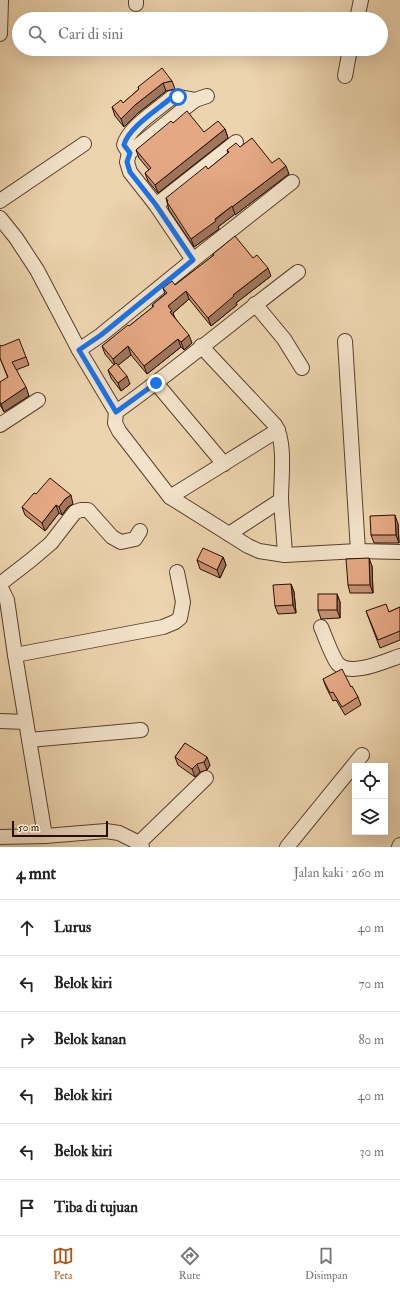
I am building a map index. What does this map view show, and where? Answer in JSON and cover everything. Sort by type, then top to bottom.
[{"type":"street","points":[[0,34],[1,0]]},
{"type":"street","points":[[358,12],[361,0]]},
{"type":"street","points":[[344,76],[348,56]]},
{"type":"street","points":[[193,260],[156,205],[130,172],[127,162],[130,153],[124,145],[125,139],[130,131],[171,98],[201,98]]},
{"type":"street","points":[[156,205],[236,142]]},
{"type":"street","points":[[0,201],[84,144]]},
{"type":"street","points":[[79,350],[101,335],[292,182]]},
{"type":"street","points":[[0,218],[16,238],[37,270],[79,350],[116,412],[115,423],[119,431],[170,497],[248,546],[259,550],[285,555],[358,551],[400,552]]},
{"type":"street","points":[[116,412],[156,383],[255,304],[298,272]]},
{"type":"street","points":[[255,304],[284,339],[302,368]]},
{"type":"street","points":[[344,341],[358,551]]},
{"type":"street","points":[[202,346],[275,425],[280,435],[281,500],[285,555]]},
{"type":"street","points":[[156,383],[224,464]]},
{"type":"street","points":[[0,425],[38,400]]},
{"type":"street","points":[[170,497],[278,430]]},
{"type":"street","points":[[229,534],[281,500]]},
{"type":"street","points":[[45,836],[7,600],[0,585],[51,543],[75,512],[88,510],[112,537],[121,542],[135,539],[140,532]]},
{"type":"street","points":[[15,655],[162,627],[175,622],[180,618],[183,602],[177,572]]},
{"type":"street","points":[[321,627],[337,663],[343,668],[358,670],[400,656]]},
{"type":"street","points":[[0,721],[26,722]]},
{"type":"street","points":[[29,740],[142,730]]},
{"type":"street","points":[[287,847],[362,755]]},
{"type":"street","points":[[0,837],[45,836],[106,831],[119,832],[140,845],[206,778]]},
{"type":"building","points":[[162,68],[172,81],[163,83],[135,105],[121,119],[112,107],[121,100],[123,103],[139,89],[138,87]]},
{"type":"building","points":[[187,111],[204,132],[218,121],[225,129],[155,185],[145,173],[151,168],[136,150],[171,121],[173,123]]},
{"type":"building","points":[[252,138],[272,163],[279,158],[286,166],[215,219],[216,221],[191,239],[167,202],[168,201],[166,198],[206,166],[208,169],[229,152],[227,150],[236,143],[240,147]]},
{"type":"building","points":[[235,236],[253,258],[257,255],[268,268],[233,295],[234,296],[208,318],[186,291],[168,306],[172,311],[170,312],[189,335],[181,342],[178,339],[144,366],[128,346],[113,359],[102,346],[154,306],[152,305],[167,293],[163,288],[172,281],[175,285],[214,255],[213,254]]},
{"type":"building","points":[[19,339],[26,357],[12,362],[26,387],[1,404],[0,382],[8,377],[0,358],[0,346]]},
{"type":"building","points":[[116,363],[127,376],[118,383],[108,370]]},
{"type":"building","points":[[50,478],[71,495],[65,499],[59,507],[56,505],[42,523],[22,507]]},
{"type":"building","points":[[395,515],[396,535],[371,535],[370,516]]},
{"type":"building","points":[[203,548],[223,557],[217,570],[197,560]]},
{"type":"building","points":[[369,558],[370,585],[348,585],[346,559]]},
{"type":"building","points":[[291,584],[293,605],[275,606],[273,585]]},
{"type":"building","points":[[318,594],[337,594],[337,610],[318,610]]},
{"type":"building","points":[[386,604],[389,612],[400,607],[400,631],[378,640],[366,611]]},
{"type":"building","points":[[342,669],[358,697],[342,707],[333,692],[330,693],[323,679]]},
{"type":"building","points":[[185,743],[207,757],[204,762],[197,764],[192,769],[175,757]]},
{"type":"route","points":[[156,383],[116,412],[79,350],[101,335],[193,260],[156,205],[130,172],[127,162],[130,153],[124,145],[125,139],[130,131],[171,98],[178,97]]}]
